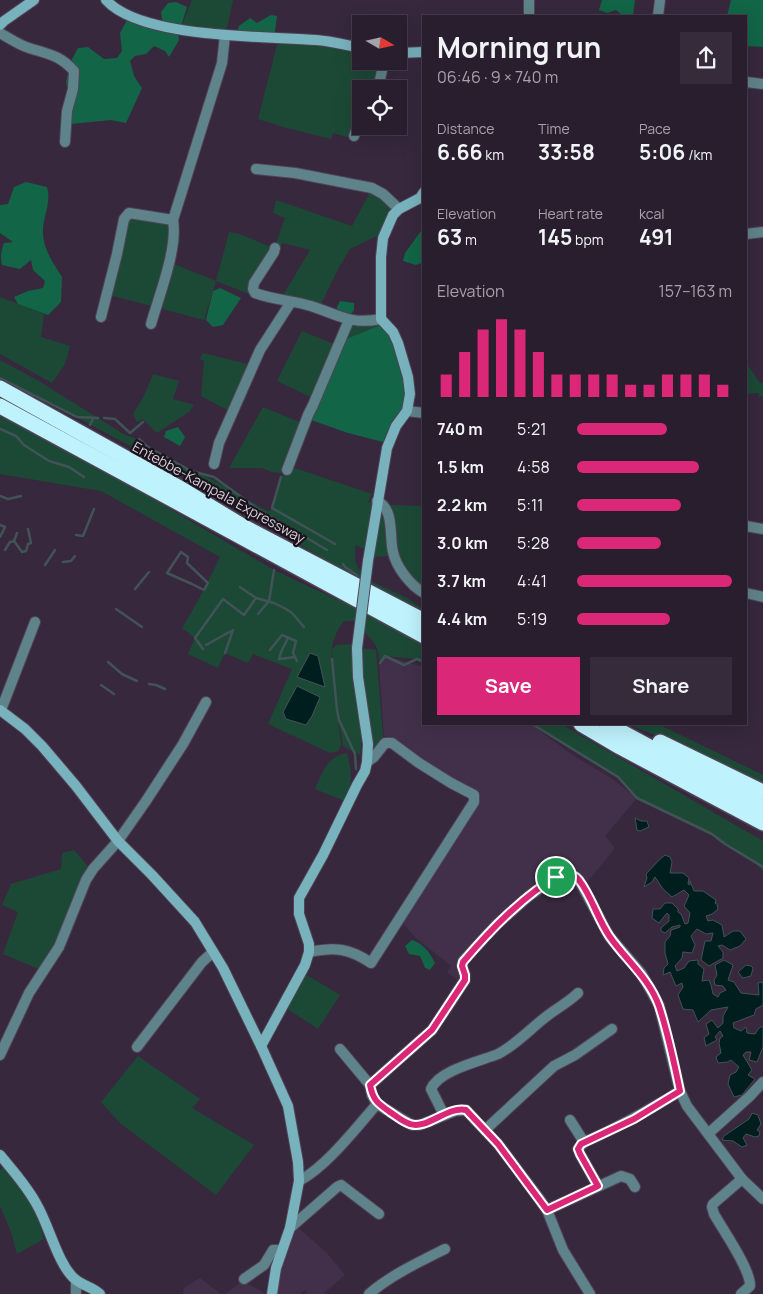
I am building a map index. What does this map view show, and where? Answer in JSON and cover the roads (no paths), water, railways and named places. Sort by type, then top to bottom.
[{"type":"highway","name":"Entebbe-Kampala Expressway","points":[[0,388],[178,487],[244,527],[422,620]]},
{"type":"highway","points":[[0,406],[422,635]]},
{"type":"highway","points":[[583,725],[763,823]]},
{"type":"highway","points":[[609,725],[763,808]]},
{"type":"highway","points":[[612,725],[634,730],[763,792]]},
{"type":"highway","points":[[623,748],[630,759],[763,833]]},
{"type":"street","points":[[1,22],[34,0]]},
{"type":"street","points":[[106,0],[118,11],[139,20],[173,28],[225,34],[318,40],[352,46]]},
{"type":"street","points":[[529,0],[529,15]]},
{"type":"street","points":[[658,15],[660,0]]},
{"type":"street","points":[[0,33],[27,48],[51,54],[67,62],[74,72],[65,142]]},
{"type":"street","points":[[150,324],[172,250],[175,228],[174,220],[222,63],[225,34]]},
{"type":"street","points":[[408,53],[422,52]]},
{"type":"street","points":[[747,82],[763,84]]},
{"type":"street","points":[[256,169],[295,173],[372,188],[383,194],[399,209]]},
{"type":"street","points":[[260,1046],[300,973],[309,952],[308,937],[299,914],[299,898],[323,855],[356,785],[365,771],[367,762],[368,744],[358,677],[357,648],[368,561],[387,448],[396,426],[407,411],[410,394],[404,361],[392,332],[382,319],[381,257],[383,238],[393,215],[399,209],[420,198],[422,195]]},
{"type":"street","points":[[101,317],[124,219],[129,213],[174,220]]},
{"type":"street","points":[[747,234],[763,232]]},
{"type":"street","points":[[275,248],[254,283],[253,289],[255,293],[312,306],[349,320],[359,322],[382,319]]},
{"type":"street","points":[[214,464],[219,443],[260,350],[291,302]]},
{"type":"street","points":[[287,470],[308,415],[349,320]]},
{"type":"street","points":[[407,411],[422,413]]},
{"type":"street","points":[[377,502],[382,504],[387,510],[393,554],[409,580],[422,592]]},
{"type":"street","points":[[747,526],[763,529]]},
{"type":"street","points":[[747,593],[763,597]]},
{"type":"street","points":[[35,622],[1,712],[24,729],[42,746],[76,786],[118,841],[195,922],[230,982],[288,1106],[298,1162],[299,1181],[290,1228],[281,1250],[272,1294]]},
{"type":"street","points":[[0,1055],[29,993],[59,947],[86,880],[93,868],[118,841],[183,744],[206,702]]},
{"type":"street","points":[[309,952],[337,949],[357,954],[371,963],[474,802],[474,795],[419,763],[392,742],[385,744],[367,762]]},
{"type":"street","points":[[370,1085],[432,1030],[465,980],[463,962],[497,924],[529,896],[562,873],[569,873],[579,880],[609,936],[641,973],[654,996],[670,1046],[680,1091],[687,1106],[742,1179],[763,1199]]},
{"type":"street","points":[[137,1047],[202,962],[213,952]]},
{"type":"street","points":[[444,1115],[431,1089],[438,1080],[472,1062],[497,1054],[510,1046],[578,993]]},
{"type":"street","points":[[485,1130],[554,1066],[612,1029]]},
{"type":"street","points":[[340,1049],[370,1085],[372,1095],[377,1104],[412,1125],[420,1125],[461,1109],[466,1110],[498,1144],[547,1210],[564,1250],[590,1294]]},
{"type":"street","points":[[708,1134],[763,1082]]},
{"type":"street","points":[[598,1186],[578,1149],[584,1142],[619,1127],[680,1091]]},
{"type":"street","points":[[299,1181],[311,1174],[377,1104]]},
{"type":"street","points":[[570,1120],[584,1142]]},
{"type":"street","points":[[0,1155],[26,1186],[38,1206],[59,1255],[76,1280],[96,1291]]},
{"type":"street","points":[[547,1210],[621,1176],[630,1179],[634,1187]]},
{"type":"street","points":[[740,1294],[750,1286],[751,1282],[744,1265],[714,1214],[712,1207],[713,1204],[742,1179]]},
{"type":"street","points":[[290,1228],[341,1185],[379,1214]]},
{"type":"street","points":[[369,1294],[380,1284],[445,1249]]},
{"type":"street","points":[[244,1279],[264,1264],[273,1250],[281,1250]]},
{"type":"street","points":[[76,1280],[76,1294]]},
{"type":"street","points":[[83,1294],[96,1291]]},
{"type":"waterway","points":[[0,378],[77,417],[98,418]]},
{"type":"waterway","points":[[104,418],[115,419],[130,433],[143,422]]},
{"type":"waterway","points":[[90,425],[93,419]]},
{"type":"waterway","points":[[0,429],[16,436],[24,445],[49,461],[69,467],[84,477]]},
{"type":"waterway","points":[[139,439],[148,447],[191,471],[214,477],[259,510],[327,550]]},
{"type":"waterway","points":[[281,477],[272,508],[335,544]]},
{"type":"waterway","points":[[0,496],[8,499],[21,496]]},
{"type":"waterway","points":[[76,535],[83,536],[94,509]]},
{"type":"waterway","points":[[0,525],[5,527],[0,537]]},
{"type":"waterway","points":[[14,541],[22,552],[26,551],[28,544],[31,543],[28,529]]},
{"type":"waterway","points":[[5,550],[10,542],[14,541],[17,533]]},
{"type":"waterway","points":[[45,565],[55,550]]},
{"type":"waterway","points":[[181,552],[188,557],[187,563],[208,583],[204,590],[167,573],[181,552]]},
{"type":"waterway","points":[[63,562],[71,561],[75,556]]},
{"type":"waterway","points":[[343,564],[358,576]]},
{"type":"waterway","points":[[258,614],[269,601],[274,570]]},
{"type":"waterway","points":[[135,589],[149,572]]},
{"type":"waterway","points":[[240,587],[256,598],[274,603],[286,609],[304,627]]},
{"type":"waterway","points":[[203,649],[195,638],[223,599],[244,615],[256,598]]},
{"type":"waterway","points":[[116,609],[142,627]]},
{"type":"waterway","points":[[206,645],[233,630],[225,653]]},
{"type":"waterway","points":[[270,650],[282,635],[296,641],[293,653],[297,661]]},
{"type":"waterway","points":[[288,638],[279,659],[295,657]]},
{"type":"waterway","points":[[380,663],[385,656],[404,665],[417,659],[422,661]]},
{"type":"waterway","points":[[332,659],[339,720],[355,754],[356,769]]},
{"type":"waterway","points":[[108,662],[122,674],[137,681]]},
{"type":"waterway","points":[[149,684],[165,689]]},
{"type":"waterway","points":[[101,685],[114,694]]},
{"type":"waterway","points":[[534,725],[618,777],[637,798],[712,834],[763,867]]}]
